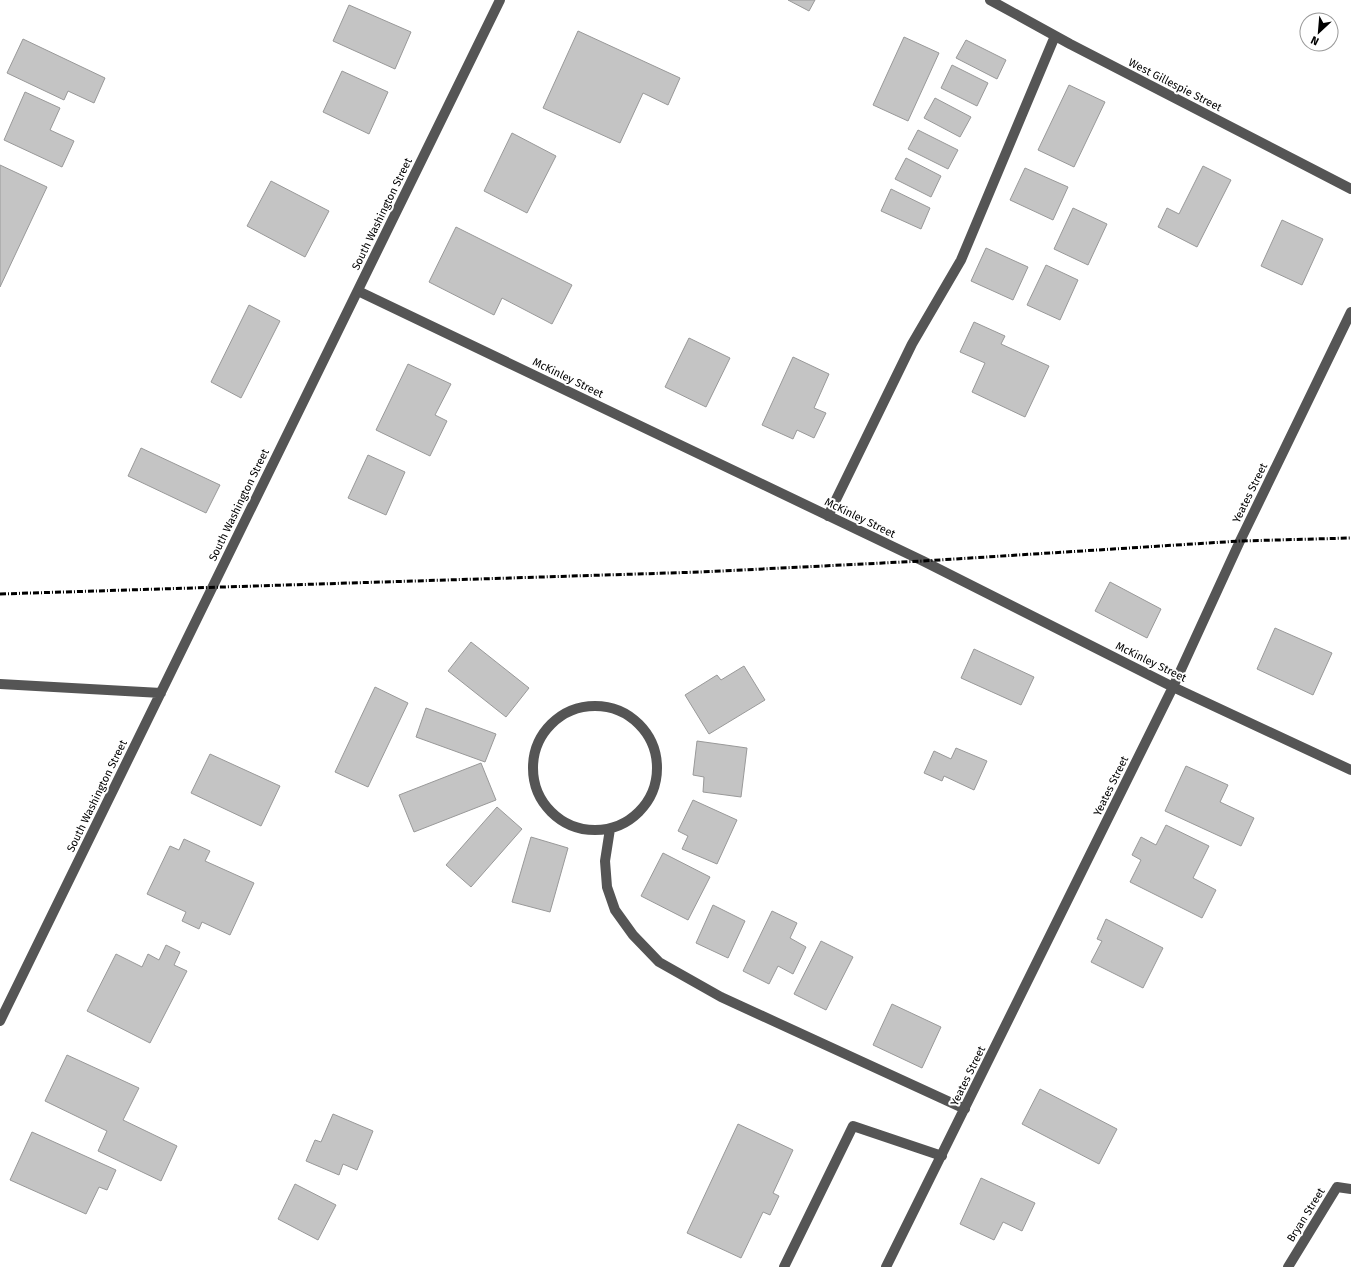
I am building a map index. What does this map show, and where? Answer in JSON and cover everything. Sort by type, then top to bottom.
[{"type":"street","name":"South Washington Street","points":[[0,1020],[500,0]]},
{"type":"street","name":"West Gillespie Street","points":[[990,0],[1056,36],[1351,189]]},
{"type":"street","points":[[828,516],[912,344],[961,260],[1056,36]]},
{"type":"street","name":"McKinley Street","points":[[358,291],[923,561],[1173,687],[1351,770]]},
{"type":"street","name":"Yeates Street","points":[[886,1267],[1173,687],[1240,541],[1351,312]]},
{"type":"street","points":[[0,684],[161,693]]},
{"type":"street","points":[[590,706],[611,708],[630,716],[645,730],[655,748],[658,768],[654,789],[651,795],[644,807],[629,821],[610,828],[590,830],[570,825],[552,814],[540,797],[534,778],[534,757],[540,738],[553,722],[570,711],[590,706]]},
{"type":"street","points":[[610,828],[605,862],[607,887],[615,910],[633,935],[659,962],[721,997],[965,1109]]},
{"type":"street","points":[[784,1267],[853,1126],[942,1156]]},
{"type":"street","name":"Bryan Street","points":[[1288,1267],[1337,1188],[1351,1189]]},
{"type":"building","points":[[788,0],[815,0],[809,11]]},
{"type":"building","points":[[349,5],[411,32],[395,69],[333,41]]},
{"type":"building","points":[[578,31],[680,78],[668,105],[643,93],[620,143],[543,108]]},
{"type":"building","points":[[904,37],[939,53],[908,121],[873,105]]},
{"type":"building","points":[[23,39],[105,78],[94,103],[68,91],[64,100],[7,73]]},
{"type":"building","points":[[966,40],[1006,60],[997,79],[956,58]]},
{"type":"building","points":[[952,65],[988,83],[977,106],[941,88]]},
{"type":"building","points":[[342,71],[388,92],[369,134],[323,112]]},
{"type":"building","points":[[1069,85],[1105,102],[1074,167],[1038,150]]},
{"type":"building","points":[[25,92],[60,108],[50,130],[74,141],[62,167],[4,140]]},
{"type":"building","points":[[935,98],[971,117],[960,137],[924,118]]},
{"type":"building","points":[[918,130],[958,150],[948,169],[908,149]]},
{"type":"building","points":[[512,133],[556,156],[527,213],[484,191]]},
{"type":"building","points":[[906,158],[941,176],[931,197],[895,179]]},
{"type":"building","points":[[0,165],[47,187],[0,287]]},
{"type":"building","points":[[1203,166],[1231,180],[1197,247],[1158,227],[1167,208],[1179,214]]},
{"type":"building","points":[[1025,168],[1068,187],[1053,220],[1010,200]]},
{"type":"building","points":[[271,181],[329,211],[305,257],[247,226]]},
{"type":"building","points":[[891,189],[930,208],[921,229],[881,211]]},
{"type":"building","points":[[1073,208],[1107,224],[1088,265],[1054,249]]},
{"type":"building","points":[[1282,220],[1323,239],[1302,285],[1261,266]]},
{"type":"building","points":[[456,227],[572,285],[552,324],[502,298],[494,315],[429,282]]},
{"type":"building","points":[[986,248],[1028,267],[1013,300],[971,281]]},
{"type":"building","points":[[1046,265],[1078,280],[1060,320],[1027,305]]},
{"type":"building","points":[[249,305],[280,321],[241,398],[211,382]]},
{"type":"building","points":[[974,322],[1005,336],[1001,344],[1049,366],[1025,417],[972,392],[985,363],[960,352]]},
{"type":"building","points":[[689,338],[730,358],[706,407],[665,387]]},
{"type":"building","points":[[793,357],[829,374],[814,408],[826,413],[814,438],[797,430],[793,439],[762,425]]},
{"type":"building","points":[[408,364],[451,384],[435,415],[447,421],[430,456],[376,430]]},
{"type":"building","points":[[141,448],[220,485],[206,513],[128,476]]},
{"type":"building","points":[[368,455],[405,472],[386,515],[348,498]]},
{"type":"building","points":[[1110,582],[1161,609],[1147,638],[1095,611]]},
{"type":"building","points":[[1275,628],[1332,653],[1313,695],[1257,669]]},
{"type":"building","points":[[471,642],[529,688],[506,717],[448,671]]},
{"type":"building","points":[[974,649],[1034,677],[1021,705],[961,678]]},
{"type":"building","points":[[744,666],[765,700],[709,734],[685,695],[717,675],[721,680]]},
{"type":"building","points":[[375,687],[408,703],[368,787],[335,772]]},
{"type":"building","points":[[426,708],[496,734],[485,762],[416,737]]},
{"type":"building","points":[[697,741],[747,748],[741,797],[703,792],[704,777],[693,775]]},
{"type":"building","points":[[956,748],[987,761],[974,790],[944,776],[942,781],[924,773],[934,751],[951,759]]},
{"type":"building","points":[[210,754],[280,786],[261,826],[191,793]]},
{"type":"building","points":[[481,763],[496,800],[414,832],[399,795]]},
{"type":"building","points":[[1186,766],[1228,785],[1220,802],[1254,818],[1241,846],[1165,811]]},
{"type":"building","points":[[693,800],[737,820],[717,864],[682,849],[688,836],[678,831]]},
{"type":"building","points":[[497,807],[522,829],[471,887],[446,865]]},
{"type":"building","points":[[1166,825],[1209,846],[1193,878],[1216,890],[1202,918],[1130,882],[1141,860],[1132,855],[1141,837],[1156,845]]},
{"type":"building","points":[[531,837],[568,848],[550,912],[512,902]]},
{"type":"building","points":[[184,839],[210,851],[205,861],[254,883],[230,935],[202,922],[199,929],[182,921],[186,912],[147,894],[170,846],[179,850]]},
{"type":"building","points":[[663,853],[710,877],[688,920],[641,896]]},
{"type":"building","points":[[713,905],[745,921],[728,958],[696,943]]},
{"type":"building","points":[[772,911],[797,923],[790,938],[806,947],[793,974],[778,966],[769,984],[743,971]]},
{"type":"building","points":[[1106,919],[1163,948],[1143,988],[1091,962],[1102,941],[1097,939]]},
{"type":"building","points":[[821,941],[853,957],[826,1010],[794,994]]},
{"type":"building","points":[[166,945],[180,952],[174,965],[187,971],[150,1043],[87,1011],[116,954],[142,967],[148,954],[159,960]]},
{"type":"building","points":[[892,1004],[941,1027],[922,1068],[873,1045]]},
{"type":"building","points":[[67,1055],[139,1088],[123,1120],[177,1146],[161,1181],[98,1151],[107,1131],[45,1101]]},
{"type":"building","points":[[1040,1089],[1117,1129],[1099,1164],[1022,1124]]},
{"type":"building","points":[[333,1114],[373,1131],[357,1170],[343,1164],[339,1175],[306,1161],[315,1140],[321,1142]]},
{"type":"building","points":[[738,1124],[793,1150],[773,1193],[779,1196],[770,1215],[763,1212],[741,1258],[687,1233]]},
{"type":"building","points":[[32,1132],[116,1170],[107,1190],[99,1187],[86,1214],[10,1180]]},
{"type":"building","points":[[981,1178],[1035,1203],[1022,1231],[1003,1222],[994,1240],[960,1224]]},
{"type":"building","points":[[295,1184],[336,1205],[318,1240],[278,1219]]},
{"type":"railway","points":[[0,594],[701,572],[923,561],[1240,541],[1351,538]]}]
